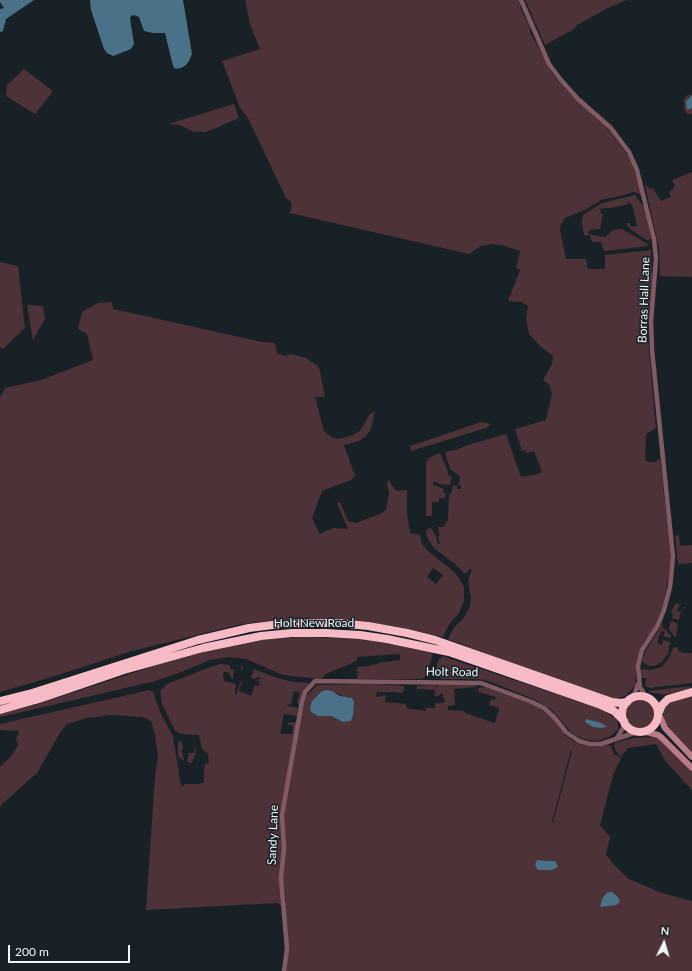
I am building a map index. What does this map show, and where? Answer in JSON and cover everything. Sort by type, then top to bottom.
[{"type":"highway","name":"Holt New Road","points":[[0,701],[29,694],[198,640],[249,628],[310,623],[338,623],[368,626],[406,633],[446,644],[612,702],[620,703],[629,700]]},
{"type":"highway","name":"Holt New Road","points":[[0,710],[39,699],[124,670],[203,648],[261,636],[292,633],[326,633],[380,638],[449,652],[601,705],[614,711],[624,722]]},
{"type":"highway","points":[[674,697],[637,696],[629,700],[622,711],[624,722],[628,728],[642,732],[654,726],[664,703],[674,697],[692,692]]},
{"type":"highway","points":[[647,697],[654,702],[659,713]]},
{"type":"street","name":"Borras Hall Lane","points":[[521,0],[549,64],[578,99],[611,128],[629,152],[637,170],[654,239],[656,258],[652,321],[652,350],[673,557],[671,580],[664,610],[658,625],[645,644],[639,657],[638,682],[635,693],[629,700]]},
{"type":"street","name":"Holt Road","points":[[315,681],[481,684],[532,702],[544,708],[554,717],[566,732],[579,741],[590,744],[601,744],[617,738],[642,732]]},
{"type":"street","name":"Sandy Lane","points":[[284,971],[287,948],[281,878],[284,848],[282,815],[302,701],[306,692],[315,681]]},
{"type":"street","name":"Borras Hall Lane","points":[[638,682],[641,690],[647,697]]},
{"type":"street","points":[[659,713],[665,728],[692,757]]},
{"type":"street","points":[[617,738],[624,722]]},
{"type":"street","points":[[642,732],[658,735],[692,768]]},
{"type":"shaded area","points":[[245,0],[519,0],[521,10],[530,27],[530,32],[552,73],[570,94],[611,132],[629,157],[642,197],[638,193],[633,192],[601,200],[587,209],[565,218],[561,224],[560,230],[566,259],[586,259],[588,269],[605,269],[605,255],[651,250],[652,281],[647,329],[656,428],[646,434],[645,460],[648,462],[655,462],[660,459],[671,558],[662,614],[657,625],[645,640],[641,648],[637,663],[635,685],[627,695],[614,699],[524,668],[448,639],[455,626],[463,619],[470,606],[471,597],[468,580],[472,570],[470,568],[467,573],[464,573],[434,548],[426,534],[427,529],[431,528],[435,534],[438,544],[440,544],[438,527],[443,527],[448,520],[449,495],[453,485],[457,486],[457,489],[461,489],[461,486],[459,485],[460,477],[450,469],[445,452],[506,434],[521,477],[542,472],[534,451],[526,453],[525,450],[522,451],[515,429],[546,420],[552,393],[549,384],[543,380],[552,364],[553,356],[541,347],[529,334],[526,319],[528,306],[521,302],[508,301],[520,270],[516,268],[520,251],[501,245],[491,244],[481,246],[469,254],[290,213],[292,203],[286,198],[248,118],[240,108],[222,61],[260,49],[250,24]]},
{"type":"shaded area","points":[[525,0],[627,0],[608,8],[577,25],[574,29],[545,45]]},
{"type":"shaded area","points":[[24,69],[53,91],[35,114],[6,96],[7,85]]},
{"type":"shaded area","points":[[692,94],[686,101],[691,109],[692,108],[692,114],[687,114],[684,109],[684,100],[686,96]]},
{"type":"shaded area","points":[[234,104],[239,118],[206,132],[194,132],[180,125],[168,124]]},
{"type":"shaded area","points":[[692,172],[692,277],[660,276],[659,248],[645,185],[651,189],[653,188],[661,201],[671,197],[669,192],[675,186],[672,180]]},
{"type":"shaded area","points":[[635,195],[645,208],[651,238],[648,241],[630,229],[627,225],[627,223],[630,223],[631,227],[637,226],[632,204],[630,204],[630,202],[628,202],[628,204],[616,207],[600,209],[601,214],[603,214],[600,229],[589,230],[588,234],[605,237],[613,230],[622,229],[648,244],[648,246],[606,251],[603,249],[601,242],[592,242],[590,235],[584,235],[582,223],[583,215],[602,203]]},
{"type":"shaded area","points":[[0,262],[18,266],[25,328],[3,349],[0,347]]},
{"type":"shaded area","points":[[112,302],[113,309],[262,342],[275,343],[277,353],[286,356],[290,354],[306,358],[319,367],[325,397],[315,397],[324,431],[331,437],[338,439],[351,436],[361,430],[369,415],[375,411],[371,429],[366,436],[359,441],[344,445],[355,476],[351,480],[322,491],[312,518],[320,534],[333,528],[348,529],[337,503],[340,502],[348,521],[356,523],[386,510],[389,493],[387,484],[388,479],[396,491],[407,490],[407,512],[410,533],[420,535],[422,544],[428,551],[451,569],[459,578],[464,587],[464,601],[459,613],[450,623],[443,637],[405,628],[356,621],[296,618],[242,624],[132,651],[0,692],[0,397],[5,388],[41,380],[93,360],[87,334],[78,329],[82,312],[98,303]],"holes":[[[433,568],[443,575],[436,584],[427,577]]]},
{"type":"shaded area","points":[[27,305],[43,306],[45,319],[33,340]]},
{"type":"shaded area","points":[[481,422],[491,424],[486,428],[411,451],[410,446]]},
{"type":"shaded area","points":[[440,453],[448,475],[452,477],[450,485],[433,482],[433,485],[444,489],[443,492],[446,494],[445,498],[439,498],[439,502],[432,502],[432,516],[426,516],[426,462],[429,458]]},
{"type":"shaded area","points":[[679,535],[680,546],[692,545],[692,563],[678,564],[675,536]]},
{"type":"shaded area","points":[[676,603],[680,605],[677,610],[678,612],[684,609],[680,613],[679,620],[672,618],[673,614],[671,612]]},
{"type":"shaded area","points":[[664,621],[662,628],[666,630],[671,638],[663,636],[665,632],[661,631],[657,643],[662,645],[663,640],[670,642],[668,654],[662,662],[655,666],[649,666],[642,662],[645,652]]},
{"type":"shaded area","points":[[671,621],[678,624],[676,636],[674,636],[669,629]]},
{"type":"shaded area","points":[[303,637],[360,639],[433,653],[427,675],[422,679],[357,679],[358,671],[356,671],[358,667],[400,660],[400,654],[357,657],[357,661],[326,674],[321,679],[283,675],[246,659],[229,657],[210,660],[152,682],[0,717],[0,713],[32,706],[157,665],[199,653],[259,640]]},
{"type":"shaded area","points":[[677,647],[679,651],[683,653],[692,653],[692,683],[650,688],[647,687],[645,685],[646,678],[641,678],[641,670],[650,670],[662,667],[670,656],[673,648]]},
{"type":"shaded area","points":[[442,656],[601,709],[615,718],[618,722],[618,730],[609,737],[597,741],[580,738],[571,732],[552,710],[536,700],[488,681],[478,679],[442,679],[437,676],[436,677],[435,674],[439,658],[441,659]]},
{"type":"shaded area","points":[[221,664],[243,666],[241,670],[241,666],[230,665],[230,669],[234,670],[233,679],[228,672],[224,672],[223,674],[224,681],[236,684],[235,697],[241,681],[239,691],[251,696],[255,685],[259,686],[260,682],[256,680],[260,679],[260,677],[254,679],[251,678],[254,669],[277,678],[294,682],[308,683],[309,685],[302,692],[299,704],[297,704],[300,692],[294,691],[291,705],[287,704],[288,706],[298,708],[297,716],[284,714],[280,734],[292,734],[293,725],[288,725],[288,723],[296,722],[306,696],[317,685],[372,684],[404,686],[403,693],[377,692],[376,697],[386,695],[385,702],[406,704],[406,707],[410,709],[426,711],[426,708],[435,708],[435,703],[444,703],[445,699],[443,698],[443,694],[435,696],[435,690],[417,689],[417,686],[436,685],[437,689],[438,685],[474,685],[476,687],[475,691],[475,687],[454,689],[455,705],[448,706],[448,710],[464,711],[465,713],[495,723],[499,708],[489,705],[491,699],[495,700],[496,697],[478,692],[479,688],[485,687],[535,705],[552,718],[564,734],[573,741],[594,747],[611,746],[613,755],[617,755],[621,759],[614,772],[600,825],[610,837],[606,854],[614,865],[629,879],[662,893],[692,901],[692,971],[284,971],[287,949],[284,903],[286,902],[283,879],[282,907],[278,903],[146,910],[155,776],[158,757],[155,735],[151,721],[142,717],[111,715],[87,718],[67,724],[60,733],[37,773],[1,805],[0,808],[0,767],[12,755],[18,745],[16,739],[19,731],[0,730],[0,724],[150,690],[153,692],[161,714],[173,736],[181,786],[184,786],[184,784],[199,784],[204,782],[205,764],[209,763],[208,754],[202,749],[199,735],[181,734],[175,731],[162,704],[160,691],[167,684]],"holes":[[[337,693],[344,697],[350,697],[354,701],[352,719],[347,722],[343,722],[331,716],[318,716],[312,701],[314,699]],[[571,750],[572,751],[553,823],[552,822]]]},
{"type":"shaded area","points":[[691,686],[690,689],[661,695],[648,691]]},
{"type":"shaded area","points":[[692,695],[692,753],[666,724],[663,711],[670,702]]},
{"type":"shaded area","points":[[640,699],[651,703],[655,714],[651,725],[640,729],[629,725],[625,714],[629,703]]},
{"type":"shaded area","points":[[656,737],[660,739],[692,772],[692,790],[666,762],[656,744],[628,748],[621,757],[614,746],[615,743],[620,741]]},
{"type":"shaded area","points":[[181,741],[183,746],[182,751],[184,761],[178,756],[178,742]]},
{"type":"shaded area","points":[[195,745],[196,752],[192,763],[187,762],[189,753],[194,753]]},
{"type":"water","points":[[0,0],[34,0],[6,19],[3,31],[0,32],[0,9],[4,8]]},
{"type":"water","points":[[90,0],[183,0],[192,54],[189,61],[181,68],[175,69],[165,33],[144,31],[139,17],[134,15],[130,18],[134,44],[131,49],[113,56],[107,53],[104,49],[91,10]]},
{"type":"water","points":[[692,95],[692,108],[687,110],[686,101]]},
{"type":"water","points":[[326,690],[332,691],[340,696],[352,698],[354,701],[353,715],[350,721],[343,722],[331,716],[318,716],[311,712],[310,708],[312,701],[321,692]]},
{"type":"water","points":[[586,719],[601,723],[607,727],[593,727],[585,722]]},
{"type":"water","points":[[537,860],[555,861],[558,867],[552,870],[538,870],[535,865]]},
{"type":"water","points":[[608,892],[612,892],[618,897],[620,902],[616,905],[600,907],[603,897]]}]
